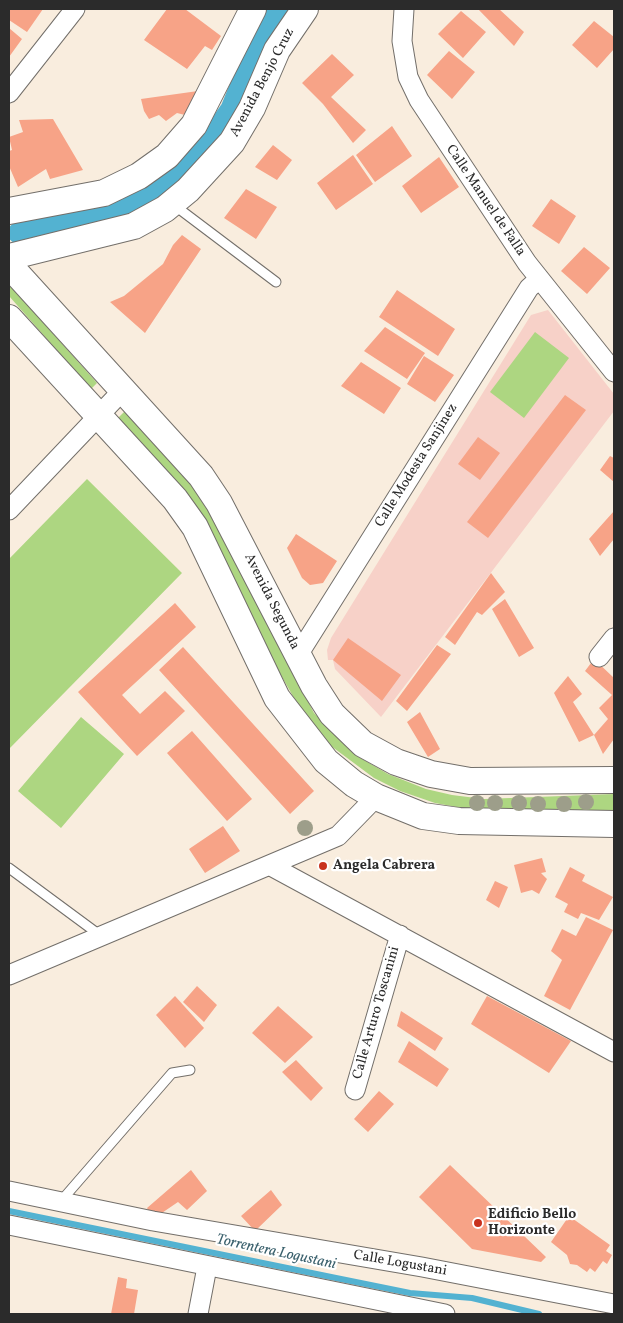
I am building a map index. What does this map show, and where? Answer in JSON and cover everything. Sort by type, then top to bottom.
[{"type":"main road","points":[[9,211],[104,193],[138,176],[167,156],[194,125],[253,9]]},
{"type":"main road","name":"Avenida Benjo Cruz","points":[[9,257],[134,226],[172,203],[188,190],[232,142],[252,108],[277,50],[304,9]]},
{"type":"main road","name":"Avenida Segunda","points":[[9,265],[124,389],[201,476],[219,503],[298,655],[332,714],[363,744],[396,762],[431,774],[470,781],[614,780]]},
{"type":"main road","points":[[9,318],[175,499],[195,527],[277,698],[326,761],[354,784],[376,797],[423,816],[459,821],[614,824]]},
{"type":"street","points":[[9,94],[75,9]]},
{"type":"street","name":"Calle Manuel de Falla","points":[[404,9],[402,41],[408,77],[419,100],[540,279],[614,372]]},
{"type":"street","name":"Calle Modesta Sanjinez","points":[[298,655],[528,288],[540,279]]},
{"type":"street","points":[[9,510],[124,389]]},
{"type":"street","points":[[599,657],[614,638]]},
{"type":"street","points":[[9,975],[338,836],[376,797]]},
{"type":"street","points":[[269,865],[614,1052]]},
{"type":"street","name":"Calle Arturo Toscanini","points":[[355,1090],[400,935]]},
{"type":"street","name":"Calle Logustani","points":[[9,1191],[153,1221],[422,1267],[614,1304]]},
{"type":"street","points":[[9,1226],[415,1311],[445,1314]]},
{"type":"street","points":[[198,1314],[207,1267]]},
{"type":"lane","points":[[172,203],[276,282]]},
{"type":"lane","points":[[9,868],[102,936]]},
{"type":"lane","points":[[61,1201],[172,1073],[190,1070]]},
{"type":"shaded area","points":[[548,310],[614,394],[614,411],[381,717],[335,669],[333,660],[328,660],[327,650],[331,638],[531,315]]},
{"type":"green space","points":[[9,284],[97,383],[91,389],[9,296]]},
{"type":"green space","points":[[535,332],[569,358],[524,418],[490,392]]},
{"type":"green space","points":[[125,411],[200,494],[314,713],[357,756],[388,774],[426,789],[452,795],[484,799],[614,794],[614,810],[473,810],[435,803],[400,791],[374,778],[327,743],[306,719],[274,663],[217,542],[198,511],[117,419]]},
{"type":"green space","points":[[87,479],[182,573],[9,749],[9,559]]},
{"type":"green space","points":[[81,717],[124,754],[61,828],[18,791]]},
{"type":"building","points":[[9,9],[43,9],[27,32],[9,20]]},
{"type":"building","points":[[167,9],[185,9],[221,36],[212,50],[205,46],[187,69],[144,40]]},
{"type":"building","points":[[478,9],[499,9],[524,32],[514,46]]},
{"type":"building","points":[[461,11],[486,32],[463,58],[438,34]]},
{"type":"building","points":[[594,21],[614,37],[614,49],[597,68],[572,45]]},
{"type":"building","points":[[9,28],[22,39],[9,57]]},
{"type":"building","points":[[449,51],[475,72],[452,99],[427,75]]},
{"type":"building","points":[[332,54],[354,75],[331,97],[366,130],[353,143],[323,104],[302,83]]},
{"type":"building","points":[[198,91],[185,115],[177,113],[166,121],[159,115],[149,119],[144,111],[141,99]]},
{"type":"building","points":[[53,119],[83,170],[50,179],[46,169],[18,187],[9,166],[9,151],[12,150],[9,137],[23,132],[19,120]]},
{"type":"building","points":[[392,126],[412,156],[375,182],[356,155]]},
{"type":"building","points":[[273,145],[292,160],[277,180],[255,167]]},
{"type":"building","points":[[353,155],[373,184],[336,210],[317,183]]},
{"type":"building","points":[[439,157],[459,187],[421,213],[402,186]]},
{"type":"building","points":[[246,189],[277,207],[256,239],[224,218]]},
{"type":"building","points":[[551,199],[576,216],[559,244],[532,226]]},
{"type":"building","points":[[182,235],[201,249],[145,333],[110,302],[124,296],[163,264],[173,245]]},
{"type":"building","points":[[584,247],[610,268],[587,294],[561,271]]},
{"type":"building","points":[[397,290],[455,329],[438,356],[379,317]]},
{"type":"building","points":[[385,327],[425,353],[407,379],[364,351]]},
{"type":"building","points":[[424,356],[454,375],[435,402],[407,384]]},
{"type":"building","points":[[361,362],[401,388],[384,414],[341,386]]},
{"type":"building","points":[[565,395],[586,410],[488,538],[467,522]]},
{"type":"building","points":[[478,437],[500,453],[480,480],[458,464]]},
{"type":"building","points":[[610,456],[614,458],[614,482],[600,470]]},
{"type":"building","points":[[614,511],[614,539],[600,556],[589,539]]},
{"type":"building","points":[[296,534],[337,561],[323,583],[310,585],[302,578],[287,548]]},
{"type":"building","points":[[491,573],[505,592],[482,615],[477,612],[455,645],[445,637]]},
{"type":"building","points":[[505,599],[534,648],[519,657],[492,609]]},
{"type":"building","points":[[175,603],[196,627],[122,695],[140,714],[165,691],[185,711],[137,756],[78,692]]},
{"type":"building","points":[[348,638],[401,675],[382,701],[333,660]]},
{"type":"building","points":[[437,645],[451,654],[407,711],[396,701]]},
{"type":"building","points":[[183,647],[314,791],[290,814],[159,670]]},
{"type":"building","points":[[594,659],[614,678],[614,739],[603,754],[594,735],[608,719],[599,708],[612,695],[585,671]]},
{"type":"building","points":[[568,676],[582,694],[573,702],[594,735],[579,742],[554,693]]},
{"type":"building","points":[[420,712],[440,749],[428,757],[407,722]]},
{"type":"building","points":[[192,731],[252,799],[227,821],[167,753]]},
{"type":"building","points":[[223,826],[240,851],[205,873],[189,849]]},
{"type":"building","points":[[542,858],[546,872],[541,873],[547,879],[539,894],[532,890],[521,893],[514,865]]},
{"type":"building","points":[[570,867],[585,875],[582,881],[613,897],[599,920],[581,913],[578,919],[564,912],[568,904],[555,897]]},
{"type":"building","points":[[495,881],[508,887],[499,908],[486,900]]},
{"type":"building","points":[[586,917],[613,930],[570,1010],[544,996],[562,960],[551,951],[562,929],[576,936]]},
{"type":"building","points":[[197,986],[217,1005],[204,1022],[183,1002]]},
{"type":"building","points":[[175,996],[204,1028],[185,1048],[156,1015]]},
{"type":"building","points":[[487,996],[571,1041],[549,1073],[471,1024]]},
{"type":"building","points":[[278,1006],[313,1037],[285,1063],[252,1033]]},
{"type":"building","points":[[401,1011],[443,1038],[435,1051],[397,1026]]},
{"type":"building","points":[[409,1041],[449,1069],[437,1087],[398,1062]]},
{"type":"building","points":[[296,1060],[323,1088],[311,1101],[282,1072]]},
{"type":"building","points":[[379,1091],[394,1104],[368,1132],[354,1119]]},
{"type":"building","name":"Edificio Bello Horizonte","points":[[450,1165],[546,1257],[541,1262],[472,1249],[419,1197]]},
{"type":"building","points":[[191,1170],[207,1191],[187,1210],[178,1202],[153,1219],[147,1208]]},
{"type":"building","points":[[271,1190],[282,1205],[255,1231],[241,1216]]},
{"type":"building","points":[[569,1216],[610,1245],[606,1251],[612,1255],[607,1264],[603,1261],[595,1272],[590,1268],[587,1272],[577,1265],[570,1264],[567,1255],[551,1242]]},
{"type":"building","points":[[118,1277],[127,1279],[126,1288],[138,1290],[134,1314],[111,1314]]},
{"type":"waterway","points":[[18,233],[90,218],[124,208],[172,182],[203,149],[231,109],[257,45],[277,9]]},
{"type":"waterway","name":"Torrentera Logustani","points":[[9,1211],[410,1293],[472,1298],[539,1314]]},
{"type":"place","name":"Angela Cabrera","points":[[323,866]]},
{"type":"place","name":"Edificio Bello Horizonte","points":[[478,1223]]}]
